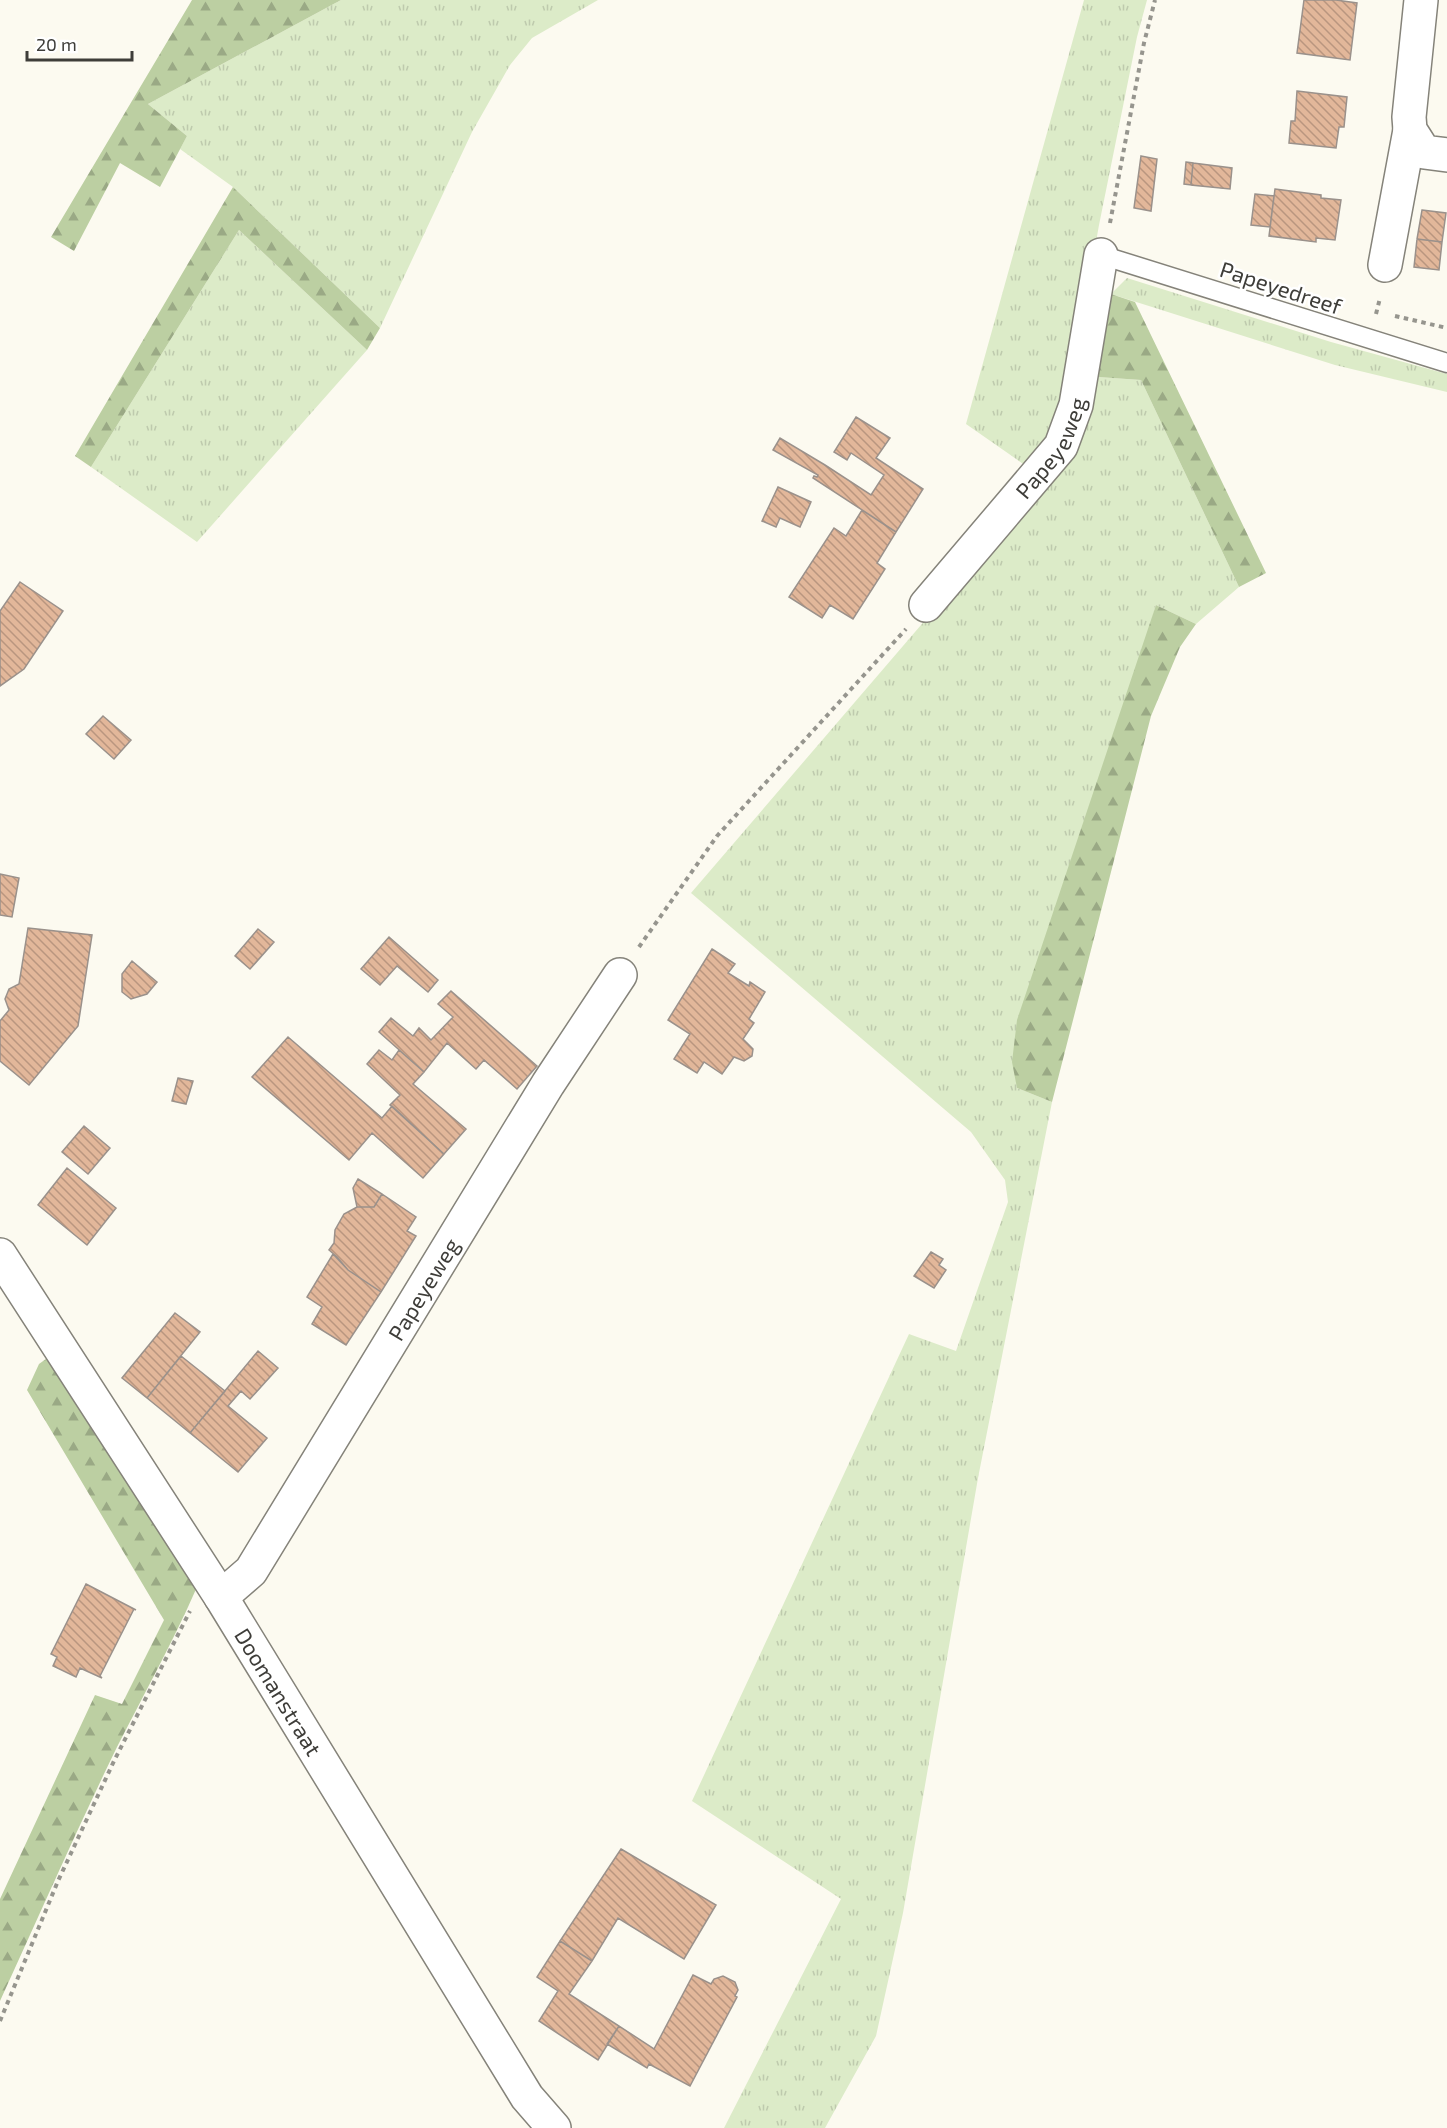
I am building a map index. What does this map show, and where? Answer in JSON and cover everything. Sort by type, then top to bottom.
[{"type":"street","points":[[1385,265],[1410,130],[1409,117],[1421,0]]},
{"type":"street","points":[[1410,130],[1424,152],[1447,155]]},
{"type":"street","name":"Papeyeweg","points":[[926,605],[1061,446],[1076,405],[1105,241]]},
{"type":"street","name":"Papeyeweg","points":[[216,1590],[251,1571],[548,1084],[620,975]]},
{"type":"street","name":"Doomanstraat","points":[[0,1256],[216,1590],[527,2097],[554,2128]]},
{"type":"lane","name":"Papeyedreef","points":[[1105,241],[1368,340],[1447,363]]},
{"type":"path","points":[[1105,241],[1144,43],[1155,0]]},
{"type":"path","points":[[1368,340],[1377,311],[1385,265]]},
{"type":"path","points":[[620,975],[717,836],[926,605]]},
{"type":"path","points":[[0,2022],[58,1881],[114,1761],[200,1591],[216,1590]]},
{"type":"green space","points":[[192,0],[341,0],[148,104],[187,136],[160,187],[120,163],[74,251],[51,237]]},
{"type":"green space","points":[[341,0],[598,0],[532,38],[510,65],[472,132],[380,328],[233,187],[180,149],[187,136],[148,104]]},
{"type":"green space","points":[[1084,0],[1147,0],[1137,37],[1099,225],[1066,411],[1029,468],[966,424]]},
{"type":"green space","points":[[233,187],[380,328],[367,350],[239,230],[91,467],[75,456]]},
{"type":"green space","points":[[239,230],[367,350],[197,542],[91,467]]},
{"type":"green space","points":[[1127,278],[1331,342],[1447,374],[1447,392],[1335,365],[1111,294]]},
{"type":"green space","points":[[1111,294],[1135,302],[1266,573],[1239,587],[1141,380],[1098,377]]},
{"type":"green space","points":[[1098,377],[1141,380],[1239,587],[1196,624],[1156,605],[1017,1088],[1052,1102],[978,1478],[903,1913],[876,2036],[825,2128],[724,2128],[841,1899],[692,1801],[909,1334],[956,1351],[1008,1202],[1005,1180],[971,1132],[691,893],[1072,449]]},
{"type":"green space","points":[[1156,605],[1196,624],[1180,647],[1151,716],[1052,1102],[1017,1088],[1012,1062],[1017,1020]]},
{"type":"green space","points":[[50,1356],[197,1587],[117,1747],[0,2001],[0,1899],[95,1695],[122,1704],[164,1620],[27,1390],[39,1364]]},
{"type":"building","points":[[1304,0],[1336,0],[1357,3],[1350,60],[1297,53]]},
{"type":"building","points":[[1297,91],[1347,97],[1344,127],[1339,127],[1336,148],[1289,143],[1291,121],[1295,121]]},
{"type":"building","points":[[1141,156],[1157,159],[1151,211],[1134,208]]},
{"type":"building","points":[[1186,162],[1193,163],[1191,185],[1184,184]]},
{"type":"building","points":[[1193,163],[1232,168],[1230,189],[1191,185]]},
{"type":"building","points":[[1275,189],[1341,200],[1335,240],[1316,238],[1316,242],[1269,236]]},
{"type":"building","points":[[1255,194],[1274,196],[1270,227],[1251,225]]},
{"type":"building","points":[[1422,210],[1446,213],[1442,242],[1417,239]]},
{"type":"building","points":[[1417,239],[1442,242],[1439,270],[1414,267]]},
{"type":"building","points":[[856,417],[890,438],[876,458],[923,489],[896,532],[813,478],[818,475],[773,450],[780,438],[871,495],[884,475],[851,453],[847,460],[834,452]]},
{"type":"building","points":[[778,487],[811,502],[800,527],[780,518],[776,527],[762,521]]},
{"type":"building","points":[[862,510],[896,532],[877,563],[885,569],[853,619],[830,605],[822,618],[789,597],[834,528],[846,536]]},
{"type":"building","points":[[20,582],[63,611],[24,669],[0,686],[0,611]]},
{"type":"building","points":[[103,716],[131,740],[114,759],[86,734]]},
{"type":"building","points":[[0,874],[19,878],[12,917],[0,915]]},
{"type":"building","points":[[28,928],[92,935],[78,1026],[29,1085],[0,1061],[0,1021],[9,1010],[5,999],[9,989],[19,984]]},
{"type":"building","points":[[258,929],[274,942],[250,969],[235,956]]},
{"type":"building","points":[[389,937],[438,980],[428,992],[397,966],[380,985],[361,969]]},
{"type":"building","points":[[712,949],[735,964],[728,973],[749,986],[750,982],[765,992],[749,1019],[754,1023],[743,1039],[753,1049],[752,1056],[744,1061],[734,1057],[722,1074],[704,1062],[697,1073],[674,1059],[690,1034],[668,1020]]},
{"type":"building","points":[[132,961],[157,982],[147,994],[131,999],[122,992],[122,974]]},
{"type":"building","points":[[451,991],[537,1066],[517,1089],[484,1060],[476,1069],[447,1043],[424,1072],[379,1032],[391,1018],[413,1036],[419,1028],[431,1040],[453,1017],[438,1004]]},
{"type":"building","points":[[288,1037],[382,1118],[392,1106],[444,1154],[423,1178],[372,1133],[349,1160],[252,1077]]},
{"type":"building","points":[[379,1050],[392,1060],[399,1050],[424,1072],[413,1084],[466,1129],[444,1154],[390,1105],[400,1095],[367,1064]]},
{"type":"building","points":[[178,1078],[193,1081],[186,1104],[172,1101]]},
{"type":"building","points":[[84,1126],[110,1148],[88,1174],[62,1152]]},
{"type":"building","points":[[67,1168],[116,1208],[87,1245],[38,1205]]},
{"type":"building","points":[[358,1179],[382,1194],[374,1207],[357,1207],[353,1188]]},
{"type":"building","points":[[382,1194],[416,1217],[407,1231],[416,1236],[381,1292],[348,1270],[329,1250],[334,1243],[335,1230],[344,1214],[357,1207],[374,1207]]},
{"type":"building","points":[[931,1252],[943,1259],[939,1265],[946,1270],[934,1288],[914,1276]]},
{"type":"building","points":[[333,1254],[348,1270],[381,1292],[346,1345],[312,1324],[322,1307],[307,1297]]},
{"type":"building","points":[[175,1313],[200,1332],[147,1398],[122,1378]]},
{"type":"building","points":[[258,1351],[278,1368],[250,1399],[241,1391],[228,1406],[267,1438],[238,1472],[190,1433]]},
{"type":"building","points":[[181,1356],[225,1391],[190,1433],[147,1398]]},
{"type":"building","points":[[86,1584],[136,1610],[134,1609],[100,1676],[102,1678],[80,1668],[76,1677],[53,1666],[57,1657],[51,1654]]},
{"type":"building","points":[[621,1849],[716,1905],[684,1959],[618,1918],[592,1961],[560,1941]]},
{"type":"building","points":[[560,1941],[592,1961],[569,1994],[619,2026],[598,2060],[539,2021],[558,1991],[537,1977]]},
{"type":"building","points":[[693,1975],[711,1984],[714,1979],[723,1976],[735,1982],[738,1990],[735,1996],[737,1997],[690,2086],[649,2064],[647,2068],[607,2044],[619,2026],[654,2049]]}]
